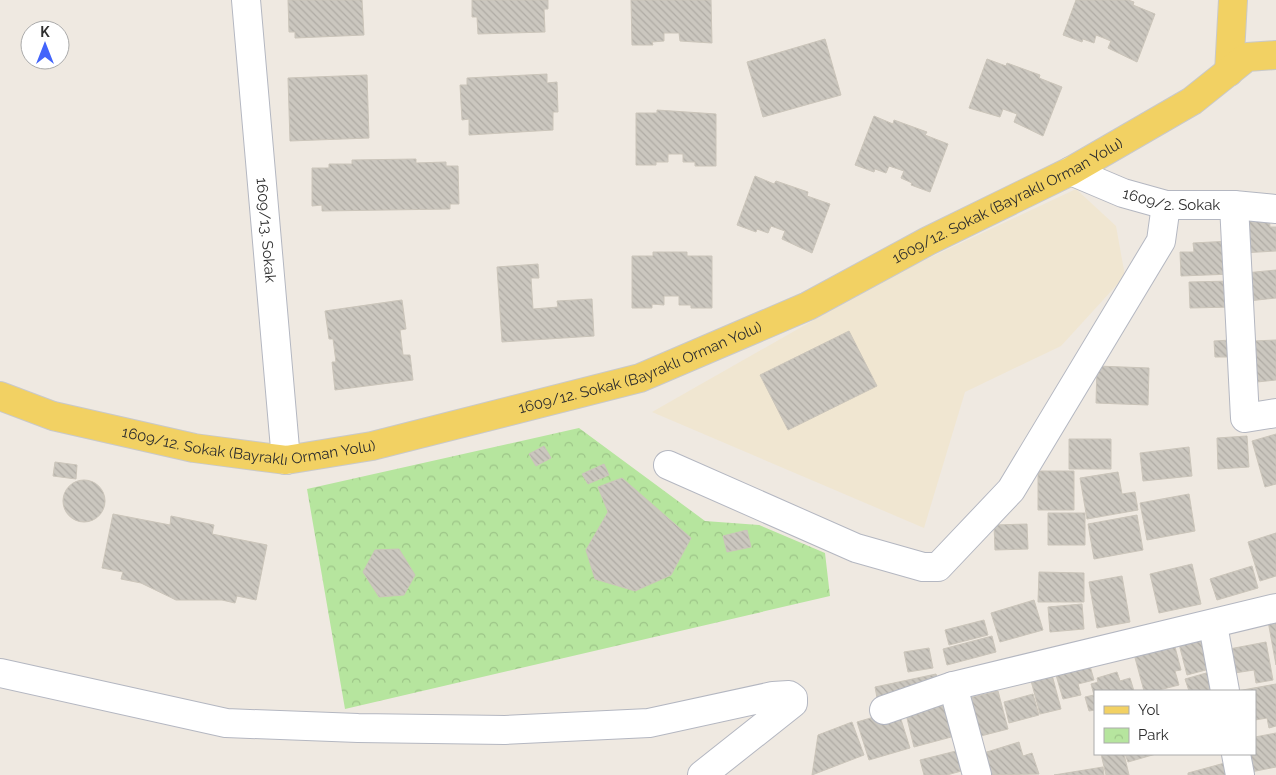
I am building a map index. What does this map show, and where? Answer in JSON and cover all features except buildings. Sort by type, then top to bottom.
[{"type":"main road","points":[[1229,72],[1233,0]]},
{"type":"main road","name":"1609/12. Sokak (Bayraklı Orman Yolu)","points":[[0,396],[53,416],[194,448],[286,460],[372,446],[640,378],[808,306],[928,241],[1071,171],[1192,101],[1247,57],[1276,55]]},
{"type":"street","name":"1609/13. Sokak","points":[[246,0],[286,460]]},
{"type":"street","name":"1609/2. Sokak","points":[[1071,171],[1122,193],[1166,205],[1234,205],[1276,209]]},
{"type":"street","points":[[668,465],[856,548],[922,567],[938,567],[1011,490],[1161,241],[1166,205]]},
{"type":"street","points":[[1234,205],[1245,418],[1276,413]]},
{"type":"street","points":[[884,710],[954,686],[1276,608]]},
{"type":"street","points":[[1212,624],[1225,690]]},
{"type":"street","points":[[0,673],[226,724],[505,730],[649,724],[773,696],[789,695],[793,698],[792,703],[702,775]]},
{"type":"street","points":[[954,686],[977,775]]},
{"type":"street","points":[[1236,755],[1240,775]]},
{"type":"shaded area","points":[[1076,189],[1116,226],[1125,276],[1061,346],[965,392],[924,528],[652,412],[891,276]]},
{"type":"green space","points":[[579,428],[705,521],[759,525],[825,553],[830,596],[345,709],[307,489]]}]
